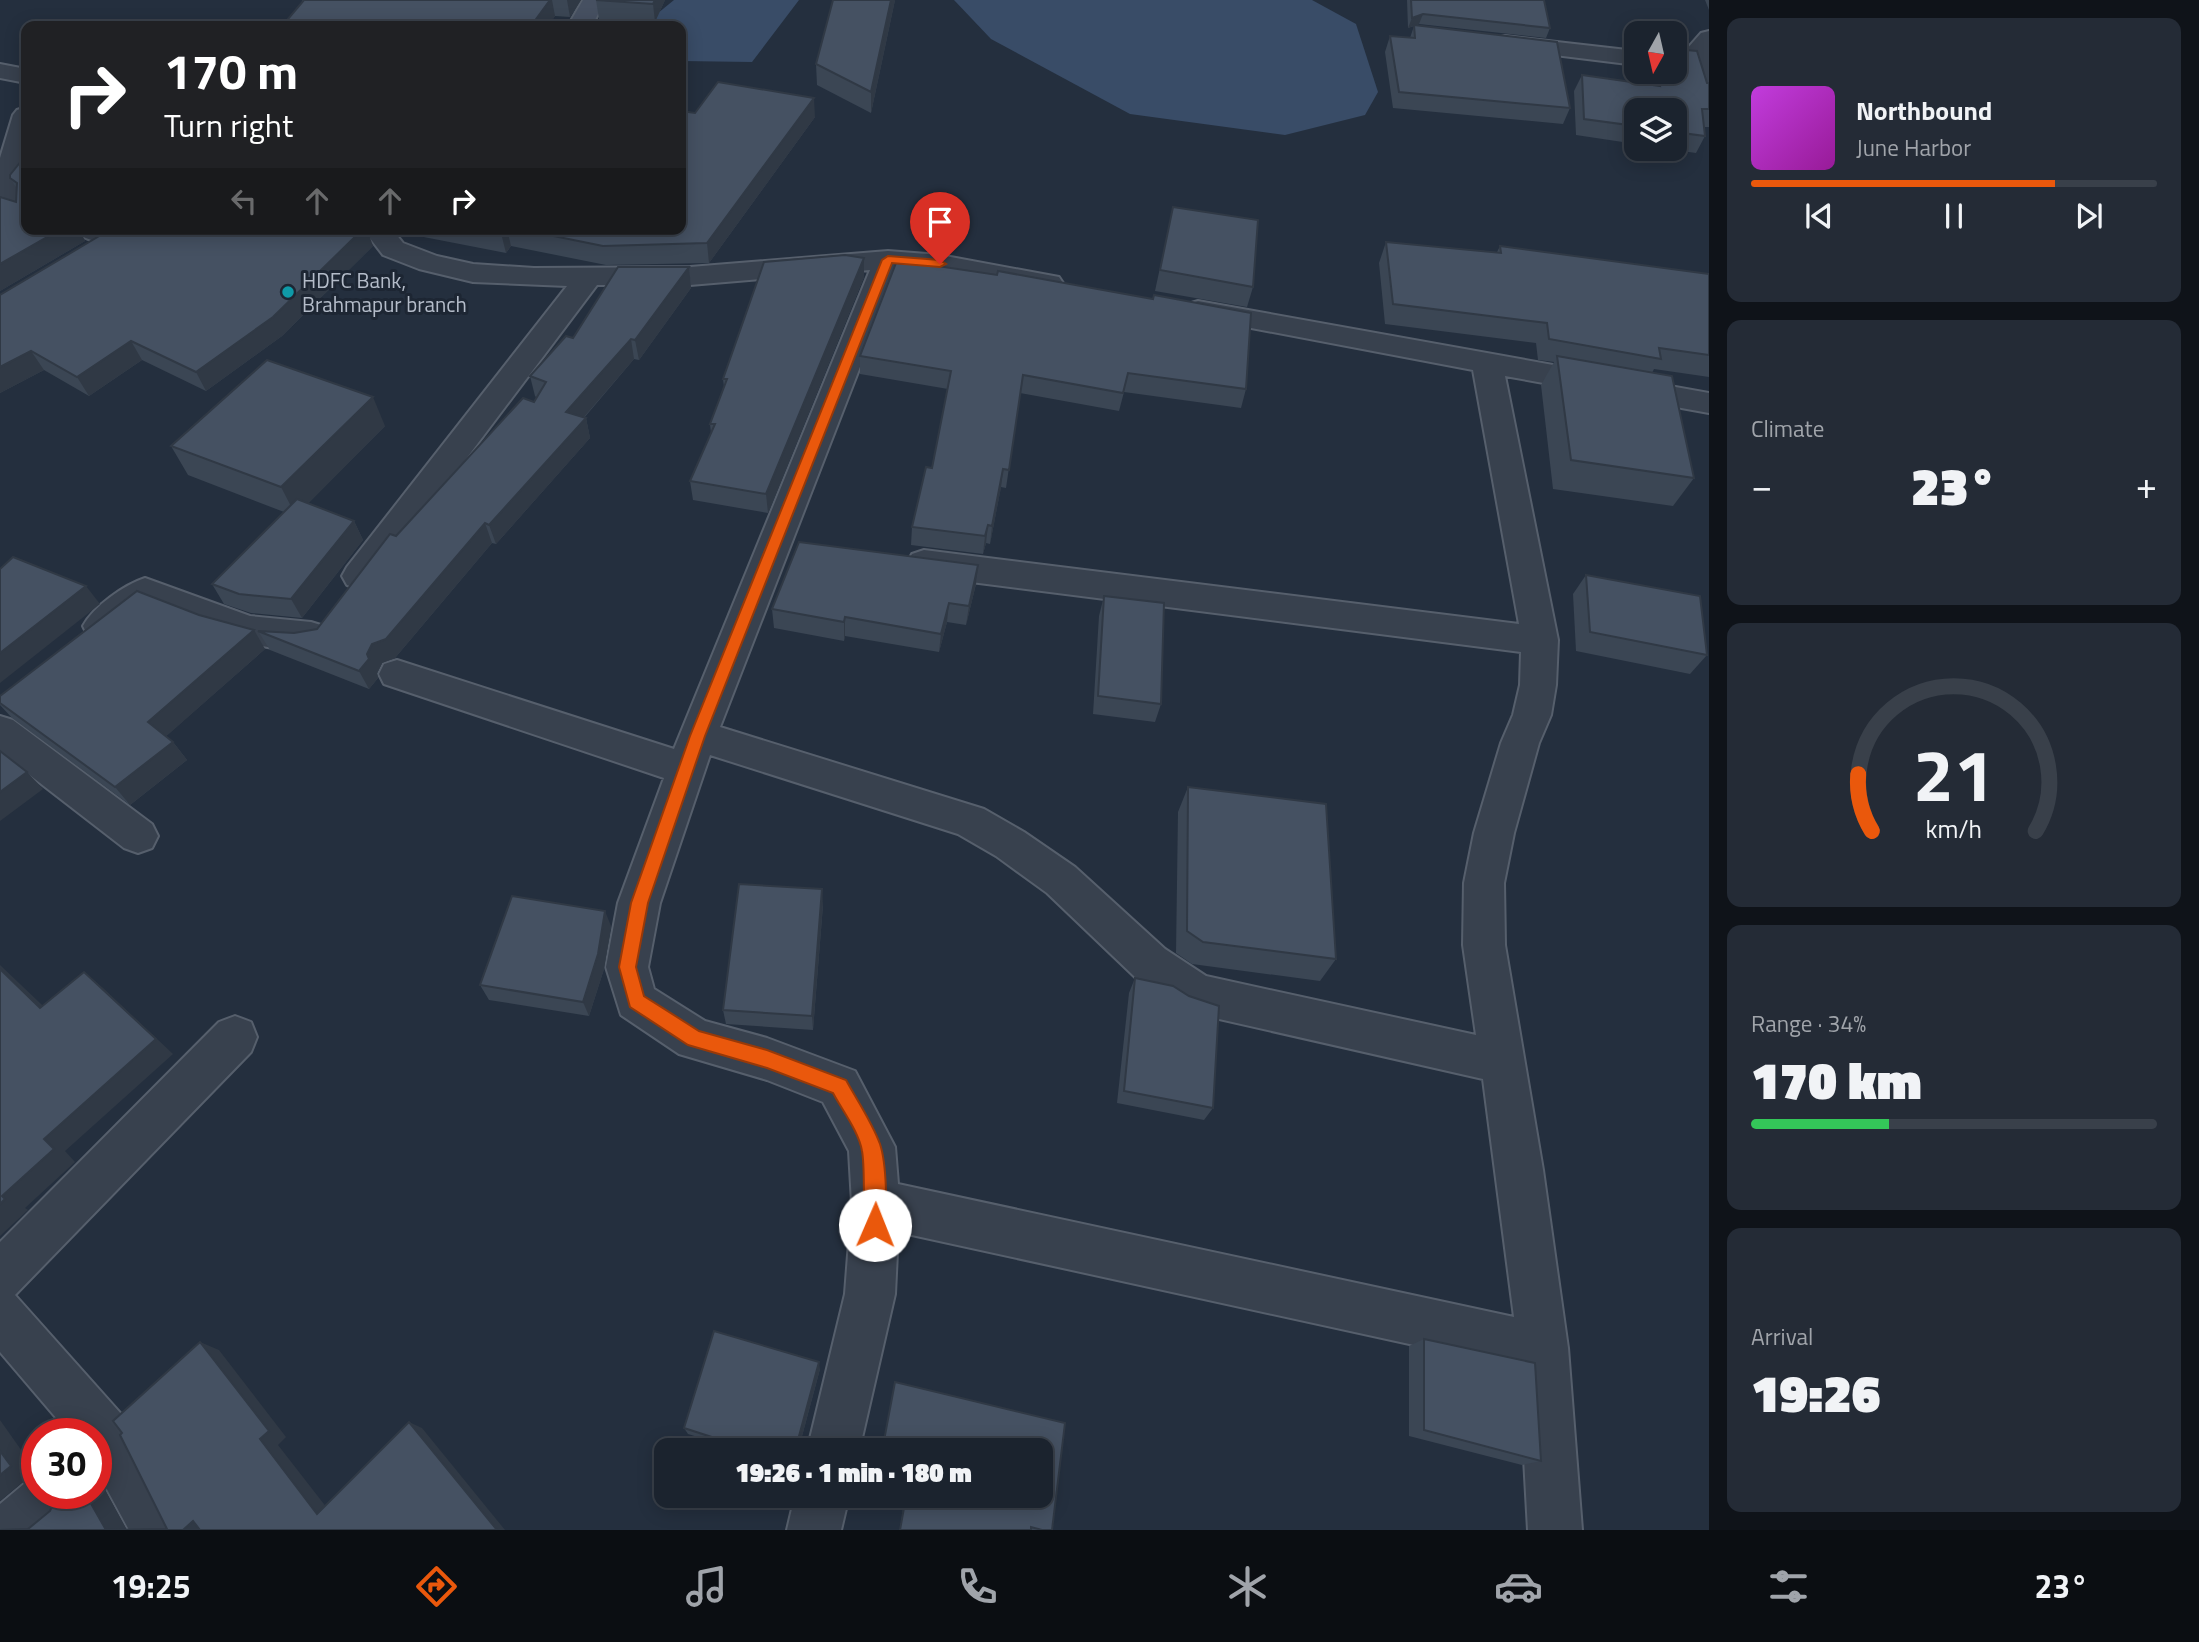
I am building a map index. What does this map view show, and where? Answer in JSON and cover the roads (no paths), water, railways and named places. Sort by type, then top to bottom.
[{"type":"main road","points":[[583,21],[594,0]]},
{"type":"main road","points":[[81,258],[122,235]]},
{"type":"street","points":[[1709,38],[1698,51],[1709,93]]},
{"type":"street","points":[[1487,41],[1624,57]]},
{"type":"street","points":[[1687,63],[1701,65]]},
{"type":"street","points":[[0,71],[21,75]]},
{"type":"street","points":[[21,132],[6,181],[6,203],[21,209]]},
{"type":"street","points":[[382,235],[393,249],[429,263],[473,273],[534,277],[690,276],[888,260],[940,264],[1077,288]]},
{"type":"street","points":[[836,1438],[870,1294],[876,1203],[872,1147],[839,1086],[767,1059],[695,1039],[636,1001],[627,967],[639,903],[692,752],[790,545],[888,260]]},
{"type":"street","points":[[78,644],[145,591],[247,630],[312,636],[589,277]]},
{"type":"street","points":[[1174,306],[1709,403]]},
{"type":"street","points":[[1487,363],[1540,640],[1538,685],[1532,715],[1520,743],[1494,833],[1484,883],[1484,945],[1520,1170],[1543,1348],[1555,1530]]},
{"type":"street","points":[[896,559],[1540,640]]},
{"type":"street","points":[[397,674],[692,752],[970,821],[1010,844],[1061,880],[1150,963],[1197,994],[1503,1062]]},
{"type":"street","points":[[3,712],[138,836]]},
{"type":"street","points":[[0,1277],[235,1037]]},
{"type":"street","points":[[876,1203],[1543,1348]]},
{"type":"street","points":[[0,1314],[80,1418]]},
{"type":"street","points":[[112,1461],[159,1530]]},
{"type":"street","points":[[814,1530],[819,1508]]},
{"type":"street","points":[[11,1530],[35,1509]]},
{"type":"water","points":[[674,0],[799,0],[752,62],[686,61],[686,21],[648,21]]},
{"type":"water","points":[[954,0],[1312,0],[1356,24],[1378,92],[1365,115],[1285,135],[1130,114],[991,39]]},
{"type":"place","name":"HDFC Bank, Brahmapur branch","points":[[288,292]]}]
